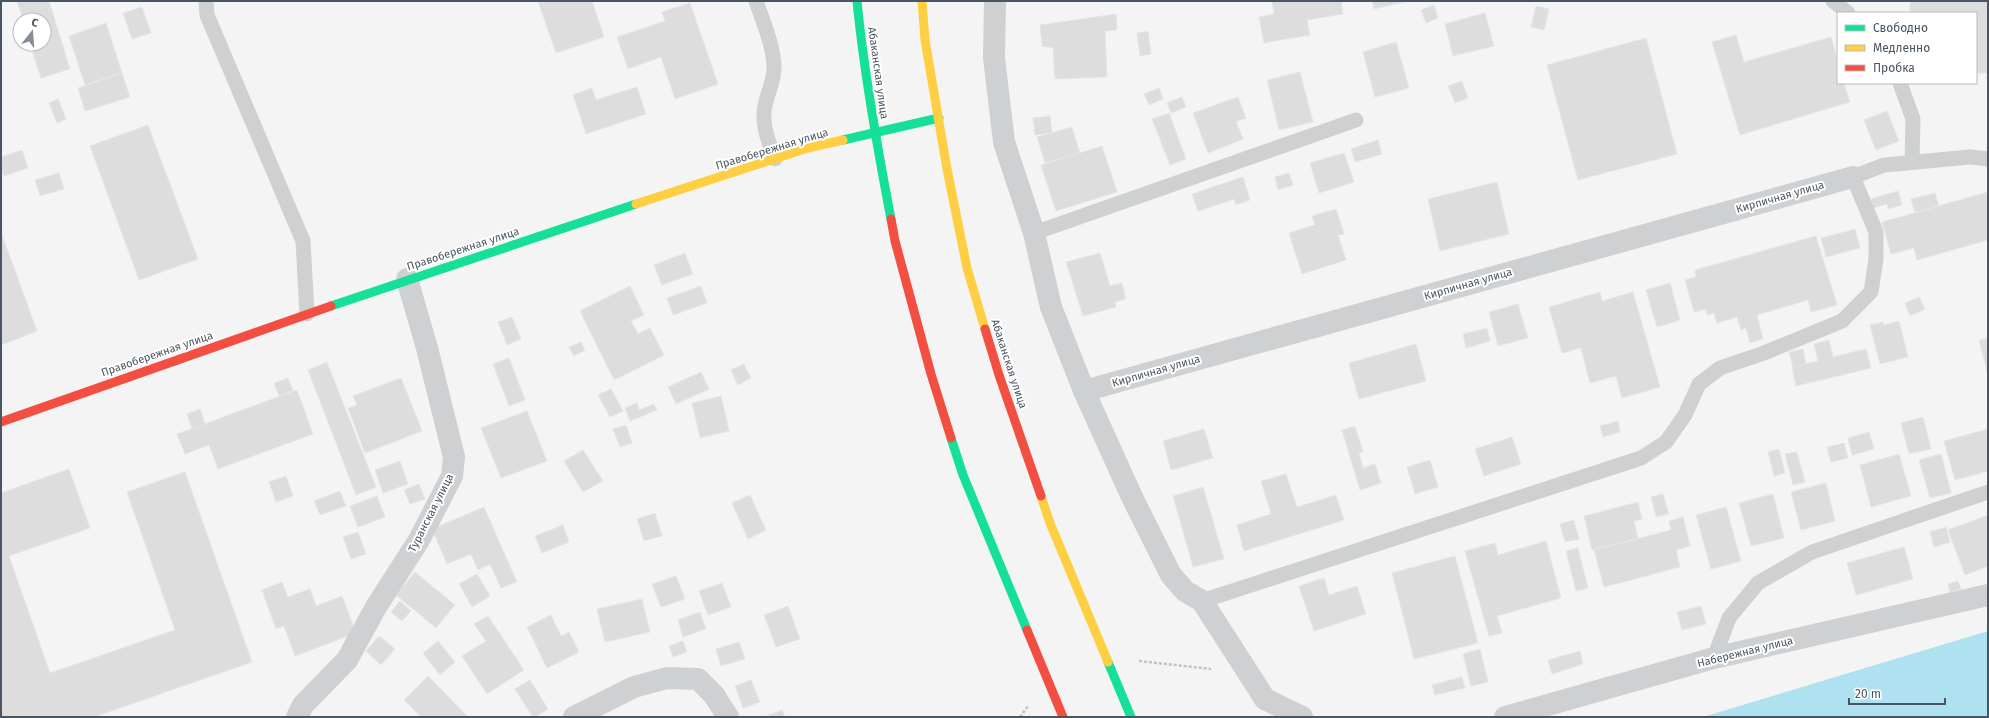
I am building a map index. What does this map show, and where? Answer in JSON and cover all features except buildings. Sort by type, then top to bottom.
[{"type":"main road","name":"Абаканская улица","points":[[857,1],[861,46],[874,132],[895,241],[931,374],[963,475],[1063,717]]},
{"type":"main road","name":"Абаканская улица","points":[[922,1],[925,40],[947,169],[967,268],[999,375],[1050,523],[1131,717]]},
{"type":"main road","name":"Правобережная улица","points":[[1,422],[407,279],[808,148],[939,118]]},
{"type":"street","points":[[995,1],[994,58],[1004,142],[1034,233],[1051,307],[1084,391],[1132,497],[1171,575],[1185,591],[1202,601],[1265,708],[1302,717]]},
{"type":"street","name":"Кирпичная улица","points":[[1084,391],[1853,177]]},
{"type":"street","name":"Туранская улица","points":[[297,717],[304,705],[347,660],[376,607],[419,540],[452,476],[454,457],[427,348],[407,279]]},
{"type":"street","name":"Набережная улица","points":[[1504,717],[1714,658],[1988,595]]},
{"type":"street","points":[[574,717],[634,687],[667,678],[698,679],[714,695],[728,717]]},
{"type":"lane","points":[[206,1],[207,15],[303,242],[307,314]]},
{"type":"lane","points":[[756,1],[774,62],[773,80],[764,114],[764,125],[775,159]]},
{"type":"lane","points":[[1833,1],[1847,12]]},
{"type":"lane","points":[[1900,84],[1913,119],[1912,162]]},
{"type":"lane","points":[[1034,233],[1356,120]]},
{"type":"lane","points":[[1202,601],[1641,458],[1666,442],[1685,415],[1699,384],[1720,368],[1764,353],[1842,321],[1871,292],[1876,259],[1876,232],[1853,177],[1884,165],[1970,157],[1988,159]]},
{"type":"lane","points":[[1714,658],[1729,618],[1758,583],[1812,552],[1988,492]]},
{"type":"path","points":[[1136,660],[1212,669]]},
{"type":"path","points":[[1020,717],[1028,706]]},
{"type":"water","points":[[1988,631],[1988,717],[1703,717]]},
{"type":"traffic: fast","points":[[857,1],[871,110],[891,219]]},
{"type":"traffic: fast","points":[[843,140],[939,118]]},
{"type":"traffic: fast","points":[[331,306],[636,204]]},
{"type":"traffic: fast","points":[[951,438],[963,475],[1027,630]]},
{"type":"traffic: fast","points":[[1108,662],[1131,717]]},
{"type":"traffic: slow","points":[[922,1],[925,40],[947,169],[967,268],[985,329]]},
{"type":"traffic: slow","points":[[636,204],[808,148],[843,140]]},
{"type":"traffic: slow","points":[[1041,496],[1050,523],[1108,662]]},
{"type":"traffic: jam","points":[[891,219],[895,241],[931,374],[951,438]]},
{"type":"traffic: jam","points":[[1,422],[331,306]]},
{"type":"traffic: jam","points":[[985,329],[999,375],[1041,496]]},
{"type":"traffic: jam","points":[[1027,630],[1063,717]]}]
